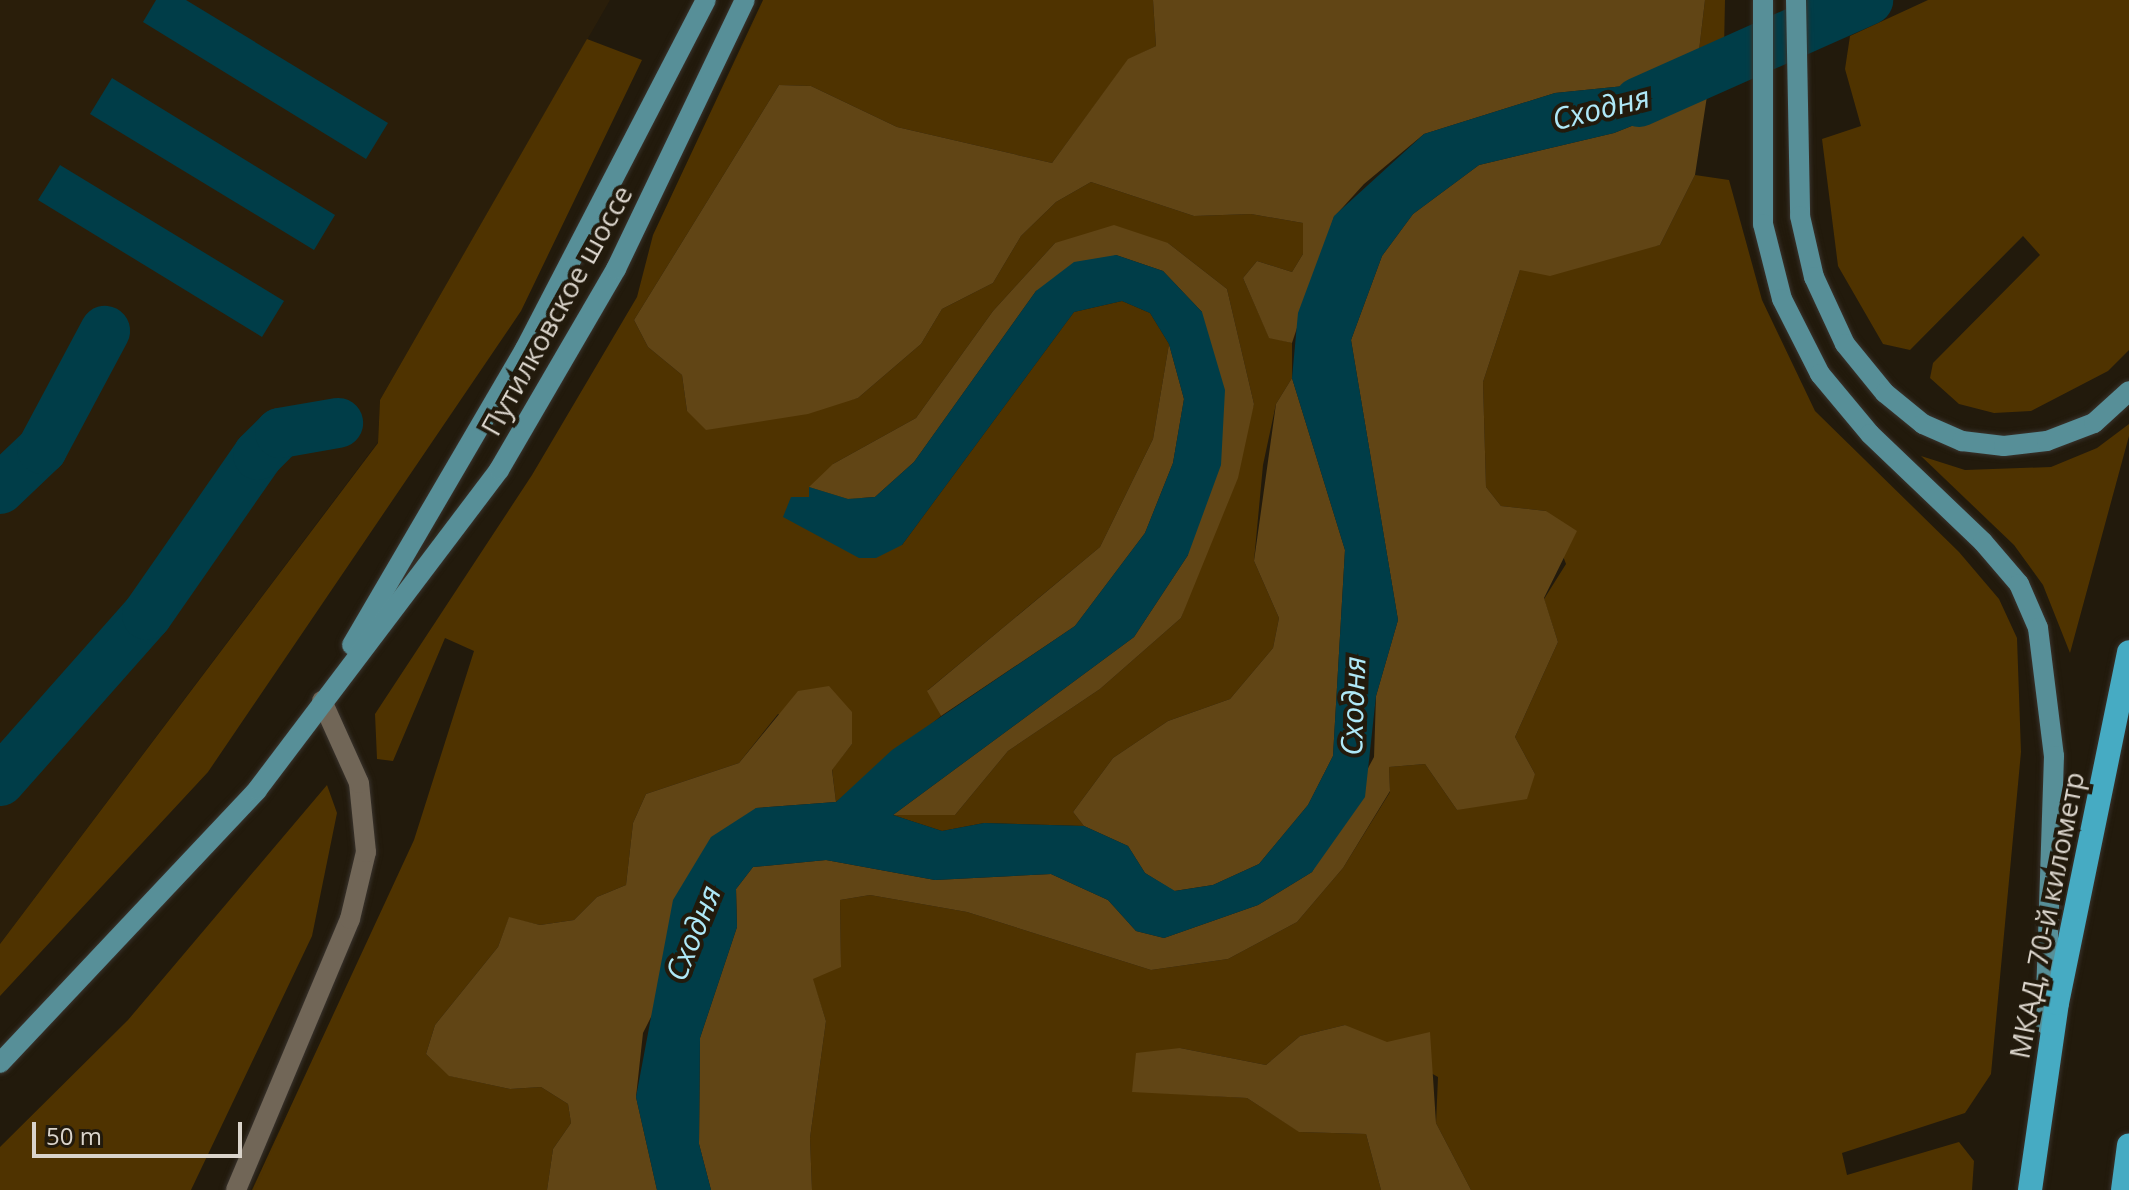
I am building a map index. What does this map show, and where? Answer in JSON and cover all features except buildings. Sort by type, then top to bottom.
[{"type":"highway","name":"МКАД, 70-й километр","points":[[2030,1190],[2042,1103],[2129,652]]},
{"type":"highway","points":[[2123,1190],[2129,1145]]},
{"type":"main road","name":"Путилковское шоссе","points":[[322,701],[532,337],[706,0]]},
{"type":"main road","name":"Путилковское шоссе","points":[[322,701],[499,470],[561,370],[745,0]]},
{"type":"main road","points":[[1763,0],[1760,120],[1763,224],[1782,299],[1820,374],[1870,434],[1983,542],[2019,584],[2038,628],[2054,756],[2042,1103]]},
{"type":"main road","points":[[1796,0],[1794,170],[1814,277],[1845,344],[1885,393],[1923,424],[1962,441],[2004,446],[2047,441],[2094,423],[2129,391]]},
{"type":"main road","points":[[0,1063],[177,881],[322,701]]},
{"type":"street","points":[[236,1190],[350,919],[366,852],[359,783],[322,701]]},
{"type":"shaded area","points":[[0,0],[610,0],[380,400],[378,442],[0,944]]},
{"type":"shaded area","points":[[763,0],[1153,0],[1156,46],[1128,60],[1052,163],[897,127],[811,86],[779,85],[634,320],[648,347],[682,375],[687,411],[738,424],[858,398],[921,344],[942,309],[993,283],[1021,236],[1056,202],[1091,182],[1194,216],[1251,214],[1303,223],[1303,254],[1292,272],[1257,261],[1243,278],[1269,337],[1292,343],[1292,378],[1276,404],[1263,465],[1254,561],[1279,618],[1273,648],[1230,699],[1168,721],[1113,758],[1073,812],[1084,826],[984,823],[942,831],[893,815],[955,815],[1008,751],[1100,689],[1181,618],[1254,404],[1227,289],[1168,243],[1055,243],[993,311],[916,418],[833,464],[902,545],[1074,312],[1122,301],[1150,313],[1169,344],[1153,439],[1100,547],[928,690],[941,716],[836,802],[832,769],[852,744],[778,714],[739,763],[646,794],[633,823],[626,885],[597,897],[574,920],[540,925],[509,918],[498,947],[435,1025],[426,1054],[450,1076],[510,1089],[541,1087],[568,1104],[571,1123],[553,1149],[547,1190],[252,1190],[414,840],[474,651],[445,638],[393,761],[377,759],[375,714],[532,475],[637,297],[653,235]]},
{"type":"shaded area","points":[[1153,0],[1705,0],[1698,59],[1634,85],[1555,93],[1424,134],[1364,184],[1334,217],[1292,343],[1269,338],[1243,278],[1257,261],[1292,272],[1303,254],[1303,223],[1251,214],[1194,216],[1091,182],[1056,202],[1021,236],[993,283],[942,309],[921,344],[858,398],[808,414],[706,430],[687,411],[682,375],[648,347],[634,320],[779,85],[811,86],[897,127],[1052,163],[1128,59],[1156,46]]},
{"type":"shaded area","points":[[1705,0],[1725,0],[1724,48],[1698,59]]},
{"type":"shaded area","points":[[1928,0],[2129,0],[2129,350],[2108,371],[2031,411],[1994,413],[1959,404],[1930,378],[1933,363],[2040,255],[2023,236],[1910,350],[1883,344],[1838,266],[1822,139],[1861,126],[1845,69],[1850,36]]},
{"type":"shaded area","points":[[587,39],[642,60],[521,311],[208,772],[0,996],[0,944],[378,443],[380,400]]},
{"type":"shaded area","points":[[1707,96],[1695,175],[1660,245],[1550,276],[1520,270],[1483,382],[1486,487],[1501,506],[1546,511],[1577,531],[1544,598],[1558,642],[1515,737],[1535,774],[1527,799],[1457,810],[1425,764],[1389,767],[1390,791],[1343,868],[1297,922],[1228,959],[1151,970],[967,912],[870,895],[840,900],[841,967],[813,979],[826,1021],[810,1138],[812,1190],[711,1190],[699,1144],[700,1038],[737,927],[736,889],[753,867],[826,860],[935,880],[1051,874],[1108,900],[1136,931],[1164,938],[1258,905],[1312,872],[1374,757],[1376,696],[1398,620],[1351,340],[1382,256],[1413,214],[1479,165],[1614,133]]},
{"type":"shaded area","points":[[1695,175],[1729,180],[1762,300],[1815,411],[1959,552],[1999,599],[2017,638],[2021,752],[1991,1074],[1965,1113],[1842,1153],[1847,1175],[1959,1142],[1974,1161],[1972,1190],[1471,1190],[1436,1123],[1438,1077],[1345,1025],[1300,1036],[1266,1065],[1180,1048],[1132,1091],[1247,1098],[1300,1132],[1366,1134],[1381,1190],[812,1190],[810,1138],[826,1021],[812,978],[841,966],[840,900],[870,895],[967,912],[1151,970],[1228,959],[1297,922],[1343,868],[1390,792],[1389,767],[1425,764],[1457,810],[1535,774],[1515,737],[1558,642],[1544,599],[1566,564],[1546,511],[1501,506],[1486,487],[1483,382],[1520,270],[1660,245]]},
{"type":"shaded area","points":[[1114,225],[1168,243],[1227,289],[1254,404],[1238,478],[1181,618],[1100,689],[1008,751],[955,815],[893,815],[1134,637],[1188,555],[1202,312],[1163,271],[1116,255],[1036,291],[914,462],[875,497],[848,499],[809,487],[833,464],[916,418],[993,311],[1055,243]]},
{"type":"shaded area","points":[[1169,344],[1184,399],[1173,463],[1145,533],[1075,626],[941,716],[927,691],[1100,547],[1153,439]]},
{"type":"shaded area","points":[[1292,378],[1345,550],[1333,756],[1308,805],[1259,864],[1213,885],[1174,891],[1145,873],[1128,846],[1084,826],[1073,812],[1113,758],[1168,721],[1230,699],[1273,648],[1279,618],[1254,561],[1276,404]]},
{"type":"shaded area","points":[[2129,424],[2129,436],[2070,653],[2043,585],[2014,545],[1921,456],[1965,470],[2051,467],[2097,448]]},
{"type":"shaded area","points":[[829,686],[852,712],[852,744],[832,770],[836,802],[756,808],[643,1033],[636,1097],[657,1190],[547,1190],[553,1149],[571,1123],[568,1104],[541,1087],[510,1089],[449,1076],[426,1054],[435,1025],[498,947],[509,917],[540,925],[574,920],[597,897],[626,885],[633,823],[646,794],[739,763],[798,691]]},
{"type":"shaded area","points":[[327,785],[337,813],[312,936],[191,1190],[0,1190],[0,1147],[128,1020]]},
{"type":"shaded area","points":[[1345,1025],[1387,1042],[1430,1032],[1436,1123],[1471,1190],[1381,1190],[1366,1134],[1299,1132],[1247,1098],[1132,1092],[1136,1053],[1180,1048],[1266,1065],[1300,1036]]},
{"type":"water","points":[[156,0],[186,0],[388,123],[366,159],[143,22]]},
{"type":"water","points":[[1698,59],[1707,96],[1614,133],[1479,165],[1413,214],[1382,256],[1351,340],[1398,620],[1376,696],[1365,797],[1312,872],[1258,905],[1164,938],[1136,931],[1108,900],[1051,874],[935,880],[826,860],[753,867],[736,889],[737,927],[700,1038],[699,1144],[711,1190],[657,1190],[636,1097],[673,900],[711,837],[756,808],[836,802],[892,750],[1075,626],[1145,533],[1173,463],[1184,399],[1169,344],[1150,313],[1122,301],[1074,312],[902,545],[876,558],[859,558],[783,517],[791,497],[809,497],[809,487],[848,499],[875,497],[914,462],[1036,291],[1074,262],[1116,255],[1163,271],[1202,312],[1225,390],[1221,465],[1188,555],[1134,637],[893,815],[942,831],[984,823],[1084,826],[1128,846],[1145,873],[1175,891],[1213,885],[1259,864],[1308,805],[1333,756],[1345,550],[1292,378],[1298,313],[1334,216],[1424,134],[1555,93],[1634,85]]},
{"type":"water","points":[[112,78],[335,215],[314,250],[90,114]]},
{"type":"water","points":[[60,165],[284,301],[262,337],[38,200]]},
{"type":"waterway","name":"Сходня","points":[[1639,102],[1868,0]]},
{"type":"waterway","points":[[0,489],[42,449],[105,331]]},
{"type":"waterway","points":[[0,781],[147,615],[258,455],[280,433],[338,423]]}]
